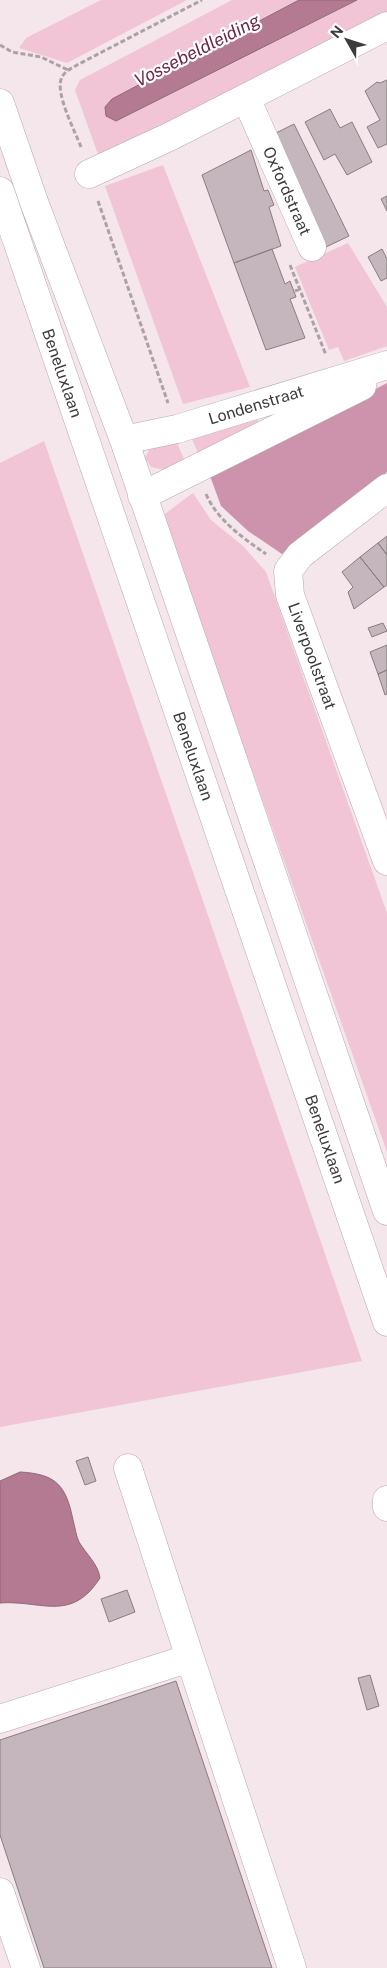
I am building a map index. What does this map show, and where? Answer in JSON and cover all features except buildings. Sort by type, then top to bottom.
[{"type":"street","points":[[89,174],[246,98],[387,26]]},
{"type":"street","name":"Oxfordstraat","points":[[246,98],[312,247]]},
{"type":"street","name":"Beneluxlaan","points":[[0,103],[34,202],[124,440],[387,1211]]},
{"type":"street","points":[[3,207],[34,202]]},
{"type":"street","name":"Beneluxlaan","points":[[3,207],[387,1322]]},
{"type":"street","name":"Londenstraat","points":[[124,440],[177,429],[387,365]]},
{"type":"street","name":"Londenstraat","points":[[142,496],[387,374]]},
{"type":"street","points":[[288,571],[300,555],[387,488]]},
{"type":"street","name":"Liverpoolstraat","points":[[288,571],[290,595],[387,861]]},
{"type":"street","points":[[128,1468],[292,1968]]},
{"type":"street","points":[[387,1500],[387,1507]]},
{"type":"street","points":[[0,1720],[190,1658]]},
{"type":"street","points":[[0,1892],[26,1968]]},
{"type":"path","points":[[177,429],[61,94],[60,83],[68,70],[202,0]]},
{"type":"path","points":[[0,45],[12,52],[41,57],[68,70]]},
{"type":"path","name":"Oxfordstraat","points":[[312,247],[287,258],[336,381]]},
{"type":"path","points":[[295,291],[300,289]]},
{"type":"path","points":[[195,470],[210,504],[238,534],[288,571]]},
{"type":"shaded area","points":[[101,0],[187,0],[67,63],[19,48],[26,38]]},
{"type":"shaded area","points":[[232,0],[299,0],[112,99],[106,116],[116,121],[357,0],[387,0],[387,13],[100,160],[75,90],[80,80]]},
{"type":"shaded area","points":[[299,0],[357,0],[116,121],[106,116],[105,107],[112,99]]},
{"type":"shaded area","points":[[163,165],[250,387],[183,404],[105,186]]},
{"type":"shaded area","points":[[348,243],[387,307],[387,346],[344,361],[338,347],[329,350],[295,267]]},
{"type":"shaded area","points":[[387,383],[387,472],[282,554],[248,531],[221,506],[210,476]]},
{"type":"shaded area","points":[[257,420],[260,423],[200,458],[192,439]]},
{"type":"shaded area","points":[[176,440],[186,464],[164,470],[151,467],[145,458],[149,450]]},
{"type":"shaded area","points":[[44,441],[362,1361],[0,1427],[0,463]]},
{"type":"shaded area","points":[[193,493],[211,520],[243,546],[266,572],[387,913],[387,1152],[162,516]]},
{"type":"shaded area","points":[[20,1472],[42,1475],[51,1479],[63,1490],[70,1508],[78,1540],[99,1573],[100,1578],[89,1592],[67,1605],[42,1606],[0,1603],[0,1481]]},
{"type":"water label","name":"Vossebeldleiding","points":[[197,50]]}]
